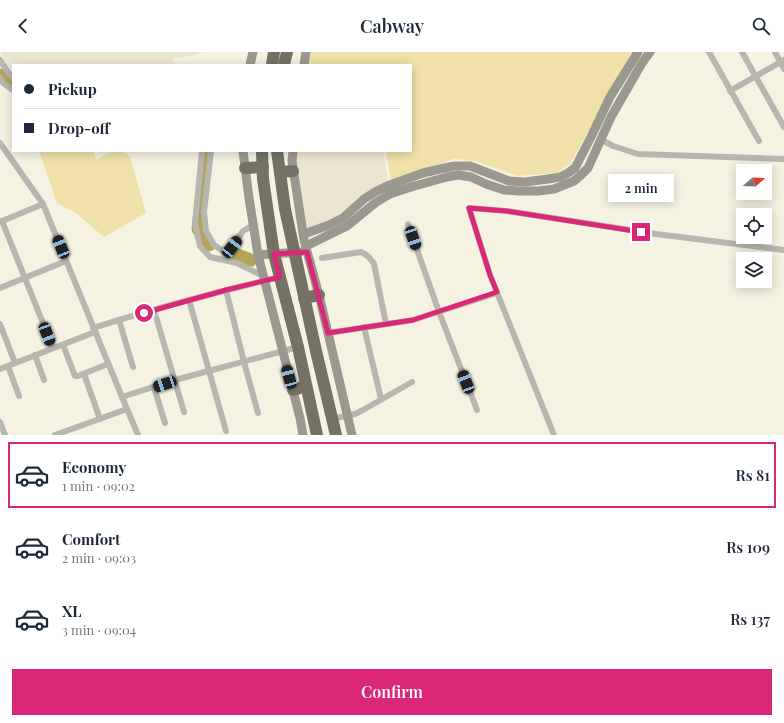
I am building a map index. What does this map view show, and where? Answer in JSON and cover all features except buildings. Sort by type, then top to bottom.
[{"type":"highway","points":[[272,64],[274,52]]},
{"type":"highway","points":[[284,64],[287,52]]},
{"type":"highway","points":[[262,152],[263,179],[274,254],[298,347],[317,435]]},
{"type":"highway","points":[[277,152],[284,209],[336,435]]},
{"type":"highway","points":[[245,168],[263,167]]},
{"type":"highway","points":[[280,172],[293,171]]},
{"type":"highway","points":[[304,298],[319,295]]},
{"type":"highway","points":[[293,390],[306,386]]},
{"type":"street","points":[[250,64],[253,52]]},
{"type":"street","points":[[304,64],[306,52]]},
{"type":"street","points":[[304,234],[343,218],[364,199],[381,189],[423,173],[440,169],[454,166],[470,166],[509,181],[525,182],[560,177],[568,173],[575,168],[610,97],[638,52]]},
{"type":"street","points":[[258,255],[294,253],[307,249],[347,226],[375,202],[386,196],[447,177],[458,175],[471,177],[504,190],[538,191],[554,189],[574,181],[588,168],[611,117],[642,63],[650,52]]},
{"type":"street","points":[[709,52],[759,141]]},
{"type":"street","points":[[742,52],[784,127]]},
{"type":"street","points":[[775,52],[782,61],[784,69]]},
{"type":"street","points":[[0,60],[12,77]]},
{"type":"street","points":[[730,91],[782,61]]},
{"type":"street","points":[[0,78],[3,83],[12,89]]},
{"type":"street","points":[[600,139],[613,146],[638,154],[784,159]]},
{"type":"street","points":[[0,143],[43,204],[138,435]]},
{"type":"street","points":[[202,152],[195,224],[200,246],[210,257],[237,263],[264,278]]},
{"type":"street","points":[[211,152],[204,212],[206,231],[211,240],[214,245],[222,251],[232,247],[243,231],[253,225]]},
{"type":"street","points":[[243,152],[258,255],[293,390],[303,435]]},
{"type":"street","points":[[292,152],[293,171],[307,249],[352,435]]},
{"type":"street","points":[[43,204],[1,222],[53,348]]},
{"type":"street","points":[[554,435],[490,275],[469,208],[507,211],[656,234],[784,250]]},
{"type":"street","points":[[408,224],[439,312],[477,410]]},
{"type":"street","points":[[322,258],[361,252],[370,257],[374,264],[386,324]]},
{"type":"street","points":[[0,288],[66,262]]},
{"type":"street","points":[[0,369],[62,345],[119,320],[264,278],[280,277]]},
{"type":"street","points":[[226,290],[258,413]]},
{"type":"street","points":[[328,333],[413,320],[497,292]]},
{"type":"street","points":[[189,300],[226,431]]},
{"type":"street","points":[[154,310],[184,412]]},
{"type":"street","points":[[119,320],[133,367]]},
{"type":"street","points":[[0,324],[15,363]]},
{"type":"street","points":[[364,327],[381,399]]},
{"type":"street","points":[[62,345],[75,376],[108,364]]},
{"type":"street","points":[[122,397],[175,380],[298,347]]},
{"type":"street","points":[[35,355],[44,380]]},
{"type":"street","points":[[8,366],[19,396]]},
{"type":"street","points":[[84,374],[100,419]]},
{"type":"street","points":[[332,419],[355,414],[412,382]]},
{"type":"street","points":[[154,387],[165,423]]},
{"type":"street","points":[[55,435],[65,433],[127,409]]},
{"type":"street","points":[[0,422],[1,429],[5,435]]},
{"type":"shaded area","points":[[0,52],[203,52],[190,56],[173,58],[175,64],[12,64],[12,70]]},
{"type":"shaded area","points":[[311,52],[633,52],[570,164],[556,173],[518,176],[476,161],[454,159],[391,181],[386,152],[412,152],[412,64],[309,64]]},
{"type":"shaded area","points":[[39,152],[94,152],[96,160],[111,152],[123,152],[130,156],[146,213],[104,237],[76,213],[57,203]]},
{"type":"shaded area","points":[[295,152],[383,152],[388,181],[342,216],[306,231]]},
{"type":"waterway","points":[[1,75],[12,84]]},
{"type":"waterway","points":[[207,152],[198,229],[209,245]]},
{"type":"waterway","points":[[230,252],[251,260]]},
{"type":"route","points":[[144,313],[226,290],[280,277],[274,254],[307,252],[328,333],[413,320],[428,316],[497,292],[490,275],[469,208],[507,211],[641,232]]}]
